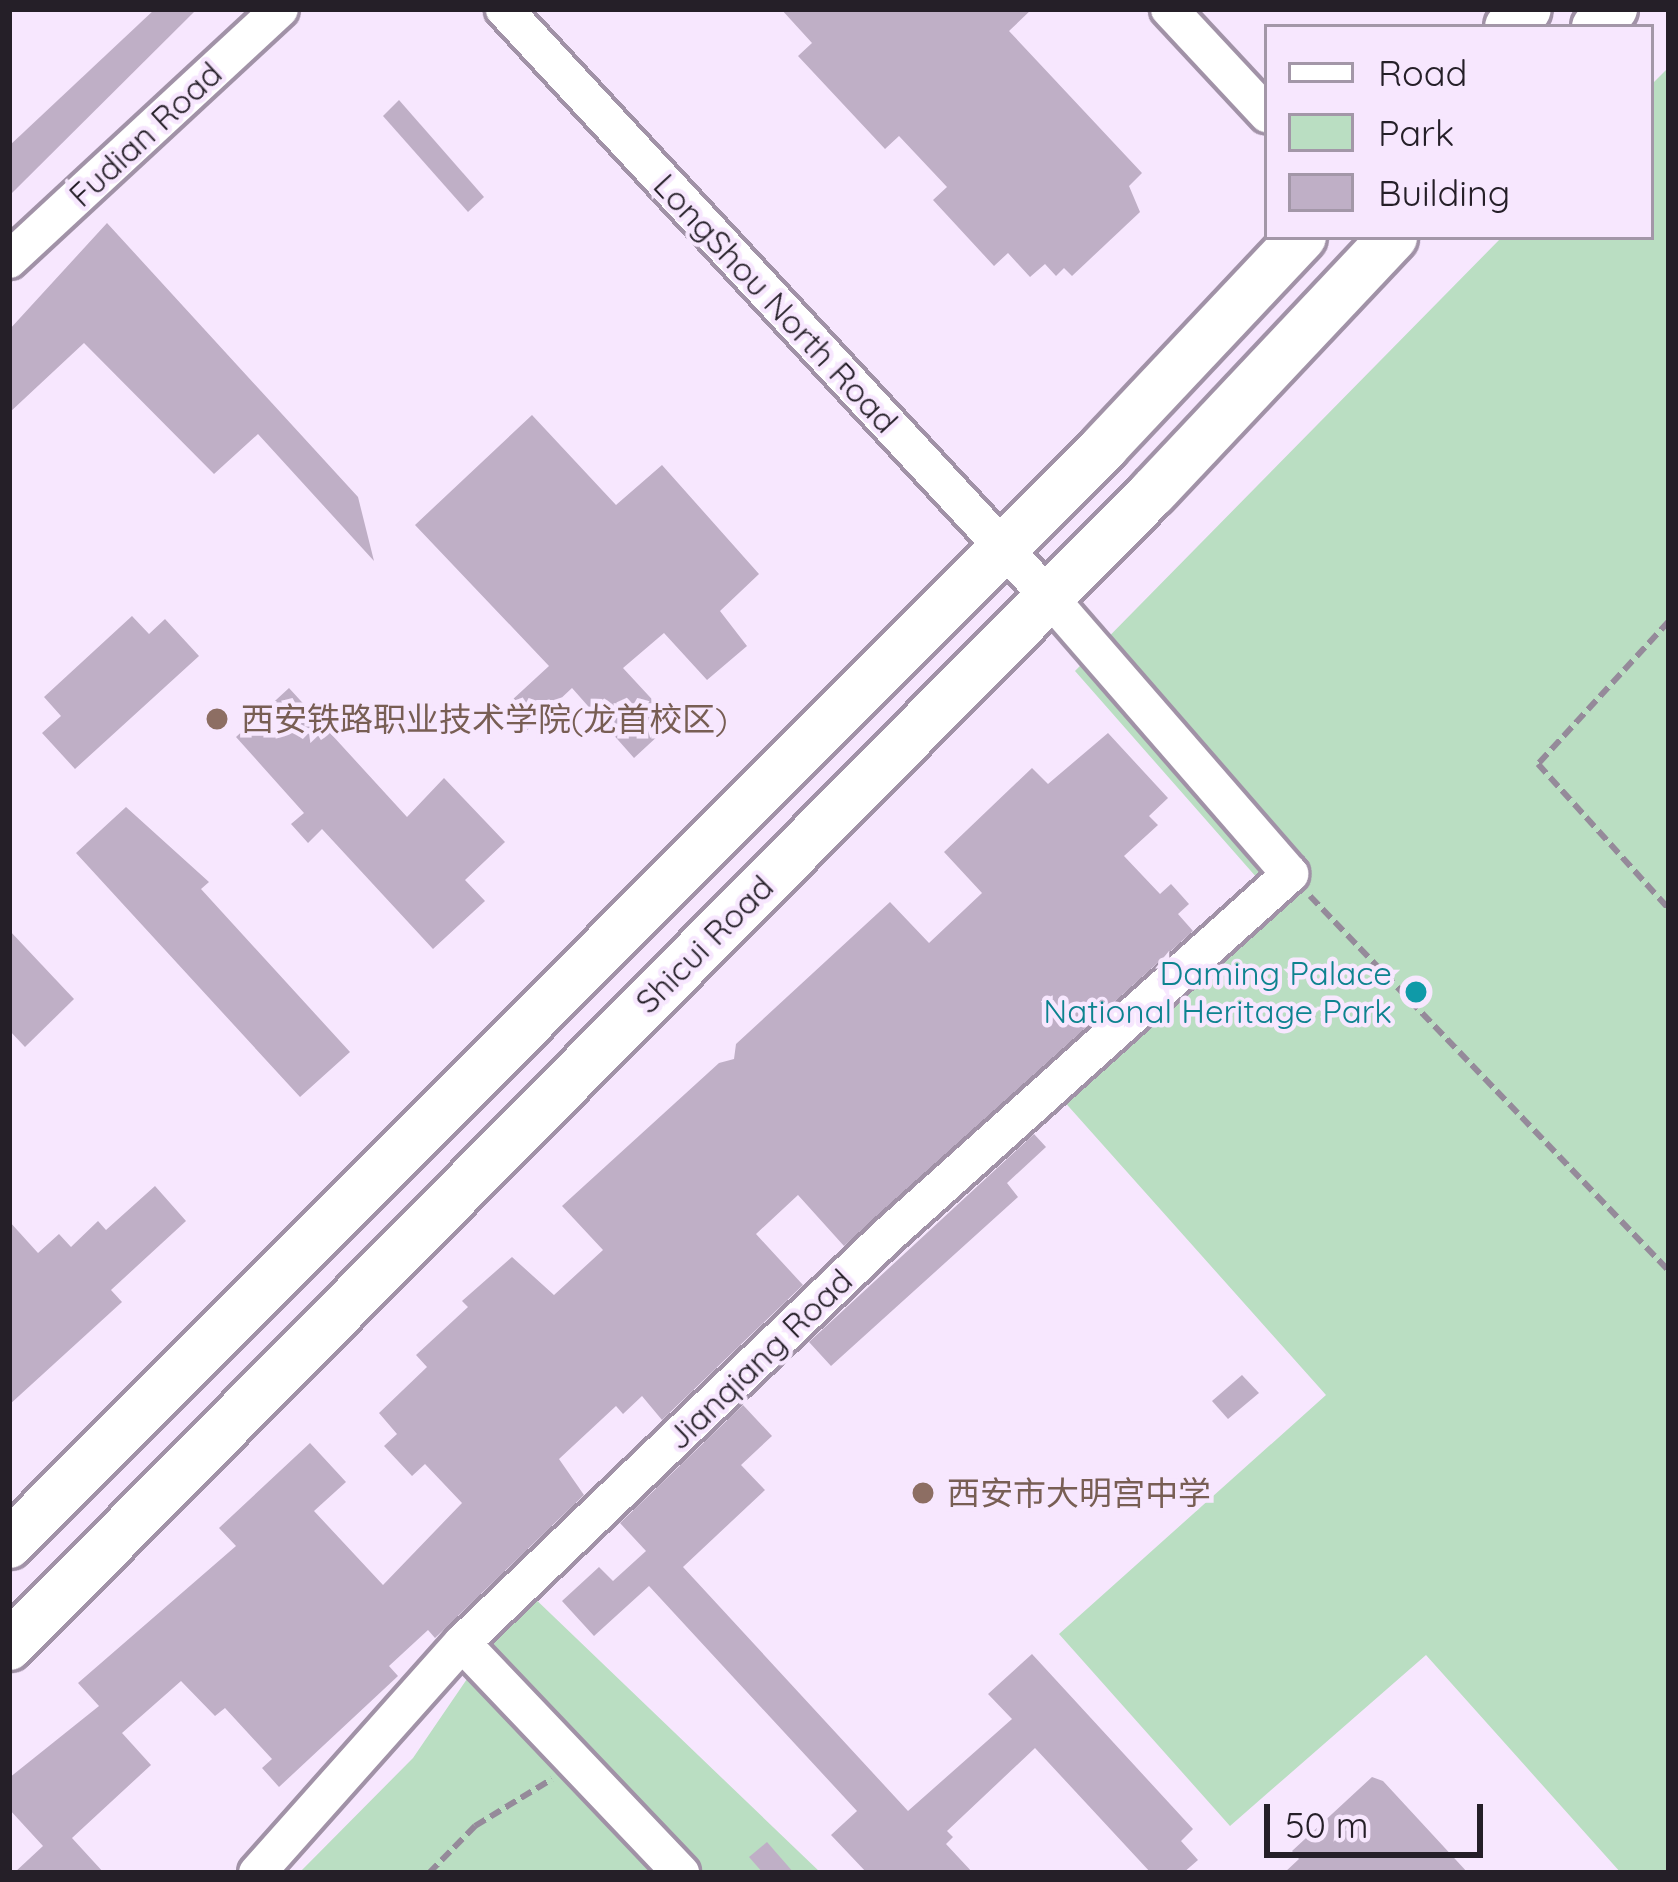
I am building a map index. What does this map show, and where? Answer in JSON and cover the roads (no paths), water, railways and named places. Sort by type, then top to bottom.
[{"type":"main road","points":[[9,1544],[1299,240]]},
{"type":"main road","name":"Shicui Road","points":[[9,1646],[1049,597],[1390,240]]},
{"type":"street","name":"Fudian Road","points":[[9,260],[280,9]]},
{"type":"street","name":"LongShou North Road","points":[[504,9],[1049,597],[1290,874]]},
{"type":"street","points":[[1169,9],[1264,111]]},
{"type":"street","name":"Jianqiang Road","points":[[257,1873],[462,1643],[887,1236],[1290,874]]},
{"type":"street","points":[[462,1643],[681,1873]]},
{"type":"place","name":"西安铁路职业技术学院(龙首校区)","points":[[217,719]]},
{"type":"place","name":"Daming Palace National Heritage Park","points":[[1416,992]]},
{"type":"place","name":"西安市大明宫中学","points":[[923,1493]]}]
